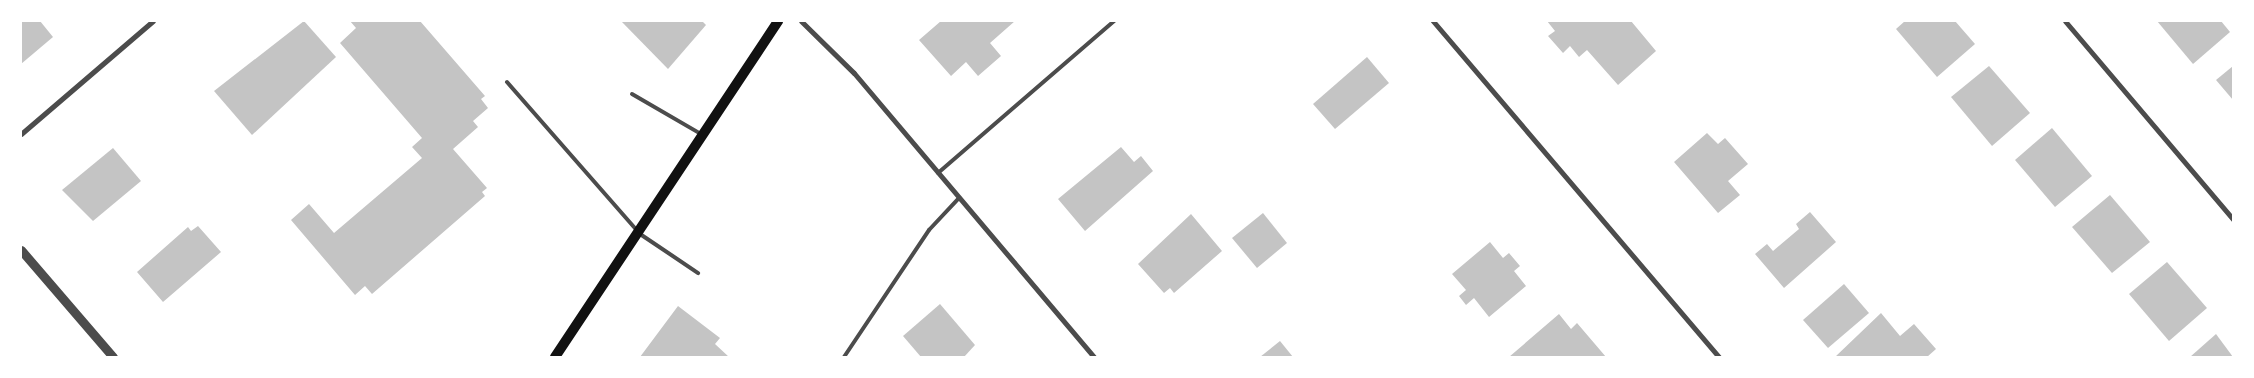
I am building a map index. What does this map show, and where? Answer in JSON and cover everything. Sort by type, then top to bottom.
[{"type":"main road","points":[[555,357],[640,234],[778,21]]},
{"type":"street","points":[[21,134],[153,21]]},
{"type":"street","points":[[801,21],[854,73],[1094,357]]},
{"type":"street","points":[[1433,21],[1719,357]]},
{"type":"street","points":[[2065,21],[2233,219]]},
{"type":"street","points":[[21,250],[112,357]]},
{"type":"lane","points":[[938,173],[1114,21]]},
{"type":"lane","points":[[507,82],[640,234],[698,273]]},
{"type":"lane","points":[[632,94],[703,135]]},
{"type":"lane","points":[[844,357],[929,230],[960,198]]},
{"type":"building","points":[[21,21],[40,21],[53,37],[21,64]]},
{"type":"building","points":[[304,21],[336,57],[252,135],[214,91]]},
{"type":"building","points":[[350,21],[420,21],[485,96],[481,99],[488,108],[473,121],[478,127],[453,149],[487,188],[482,192],[485,196],[372,294],[365,286],[355,295],[291,220],[309,204],[334,233],[422,158],[412,147],[422,138],[340,43],[356,28]]},
{"type":"building","points":[[621,21],[702,21],[706,25],[668,69]]},
{"type":"building","points":[[941,21],[1015,21],[990,43],[1001,56],[978,76],[966,62],[951,76],[919,40]]},
{"type":"building","points":[[1547,21],[1631,21],[1656,51],[1618,85],[1587,50],[1579,57],[1570,46],[1563,53],[1548,36],[1555,31]]},
{"type":"building","points":[[1905,21],[1955,21],[1975,44],[1937,77],[1896,29]]},
{"type":"building","points":[[2157,21],[2221,21],[2230,32],[2193,64]]},
{"type":"building","points":[[1367,57],[1389,83],[1335,129],[1313,104]]},
{"type":"building","points":[[1989,66],[2030,113],[1992,146],[1951,97]]},
{"type":"building","points":[[2233,66],[2233,100],[2216,80]]},
{"type":"building","points":[[2052,128],[2092,176],[2055,207],[2015,160]]},
{"type":"building","points":[[1707,133],[1718,144],[1725,138],[1748,164],[1728,181],[1740,195],[1718,213],[1674,162]]},
{"type":"building","points":[[1121,147],[1134,162],[1141,156],[1153,171],[1085,231],[1058,199]]},
{"type":"building","points":[[113,148],[141,181],[93,221],[62,190]]},
{"type":"building","points":[[2110,195],[2150,242],[2112,273],[2072,227]]},
{"type":"building","points":[[1810,212],[1836,242],[1784,288],[1755,254],[1767,244],[1773,251],[1799,229],[1796,224]]},
{"type":"building","points":[[1263,213],[1287,243],[1257,268],[1232,238]]},
{"type":"building","points":[[1191,214],[1222,251],[1174,293],[1170,288],[1164,293],[1138,264]]},
{"type":"building","points":[[198,226],[221,252],[163,302],[137,272],[188,227],[191,231]]},
{"type":"building","points":[[1490,242],[1503,258],[1509,253],[1520,266],[1514,271],[1526,286],[1489,317],[1474,298],[1466,305],[1459,296],[1466,290],[1452,274]]},
{"type":"building","points":[[2167,262],[2207,308],[2169,341],[2129,294]]},
{"type":"building","points":[[1844,284],[1869,313],[1828,348],[1803,320]]},
{"type":"building","points":[[940,304],[975,345],[964,357],[921,357],[903,336]]},
{"type":"building","points":[[678,306],[720,338],[715,344],[729,357],[640,357]]},
{"type":"building","points":[[1881,313],[1900,336],[1914,324],[1936,349],[1927,357],[1835,357]]},
{"type":"building","points":[[1559,314],[1571,329],[1577,323],[1606,357],[1509,357]]},
{"type":"building","points":[[2216,334],[2233,357],[2190,357]]},
{"type":"building","points":[[1280,341],[1293,357],[1260,357]]}]
